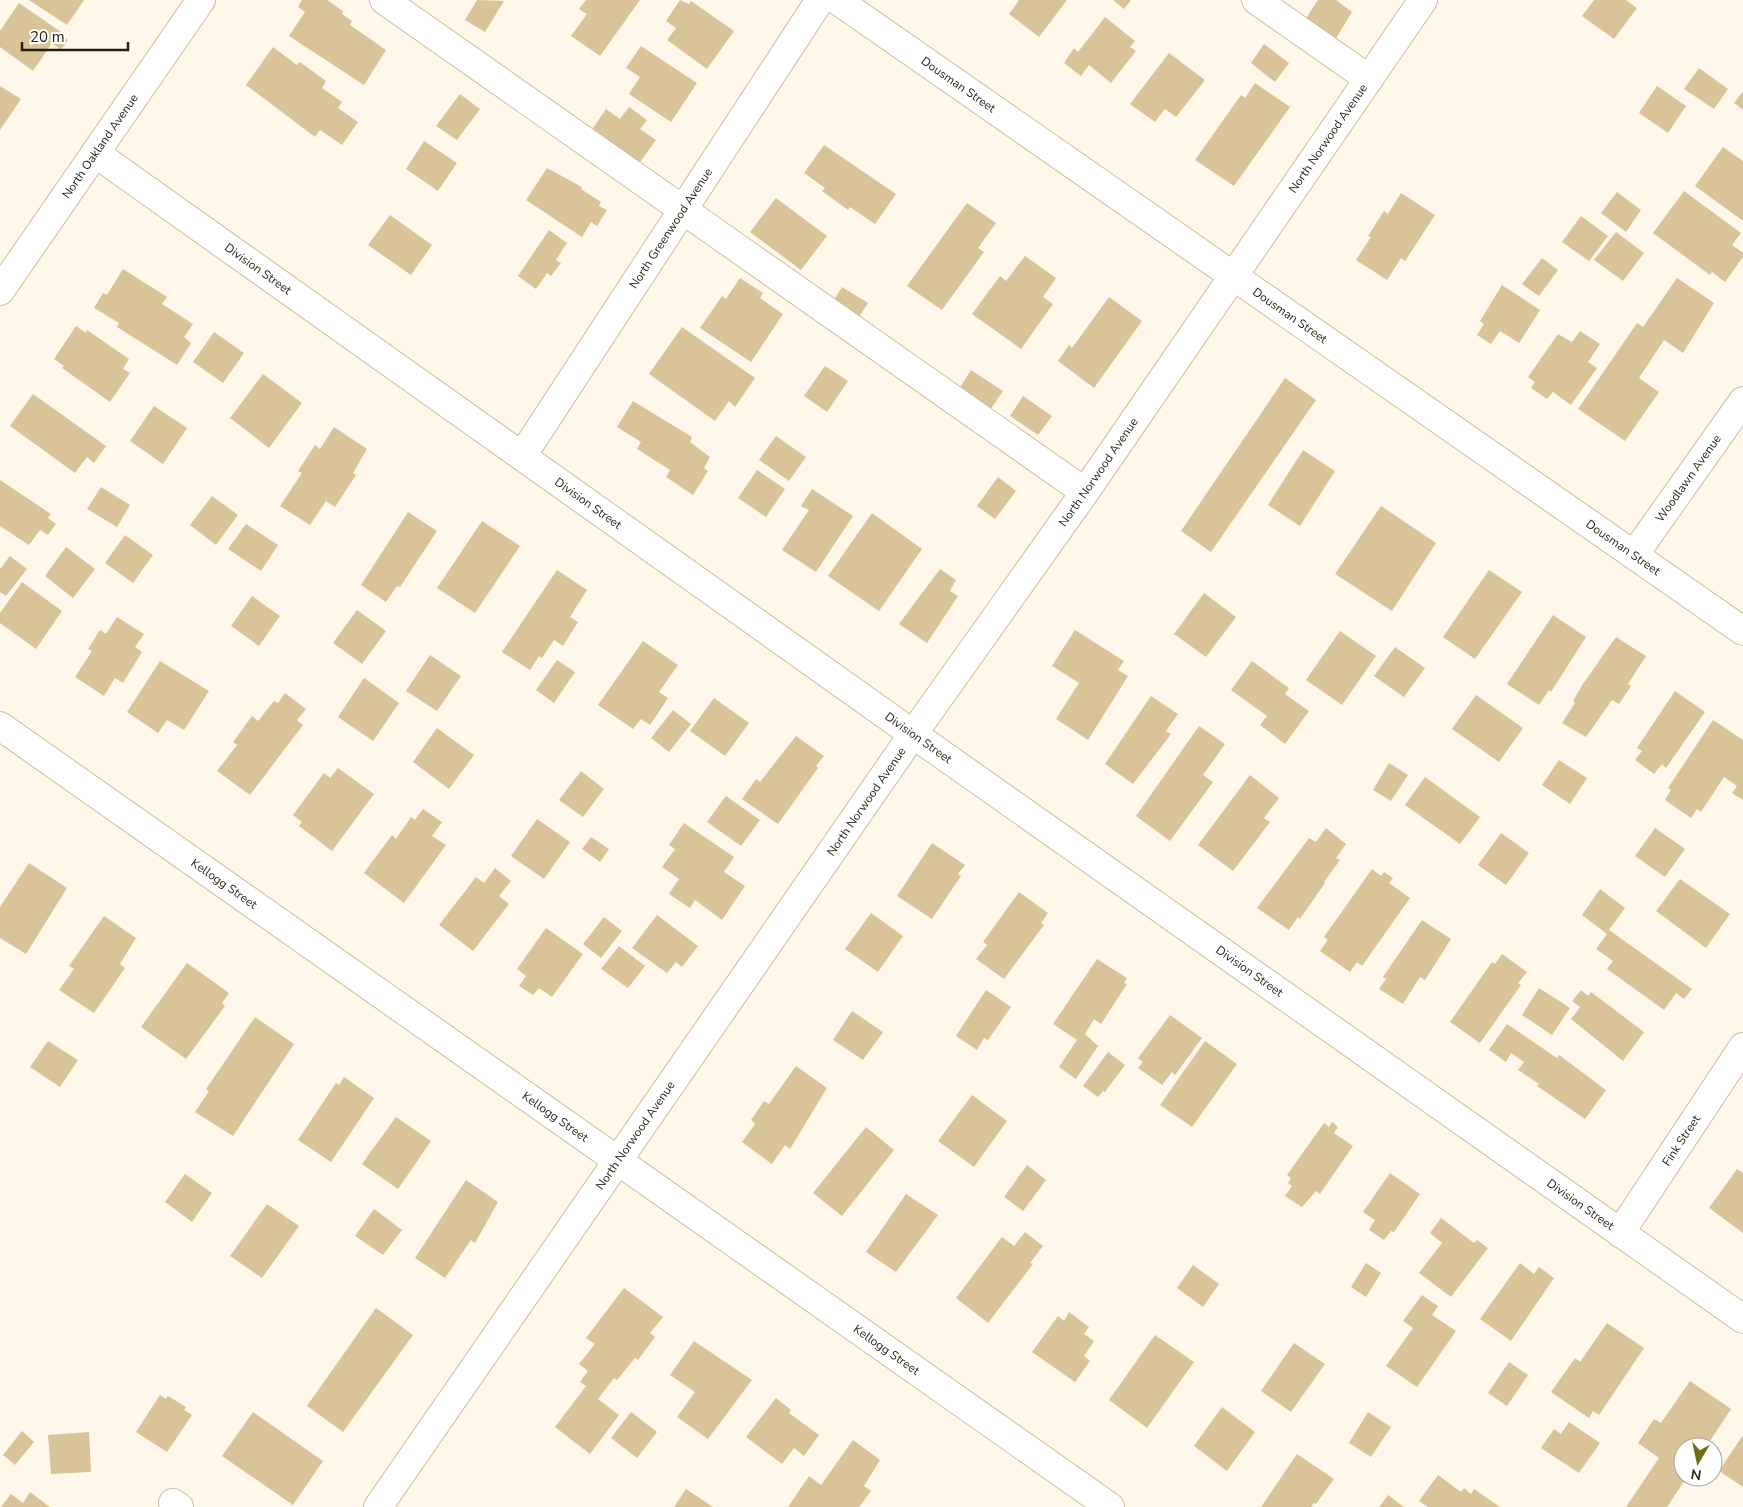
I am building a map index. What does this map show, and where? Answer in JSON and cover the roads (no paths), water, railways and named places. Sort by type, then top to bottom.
[{"type":"street","name":"North Oakland Avenue","points":[[0,291],[200,0]]},
{"type":"street","points":[[384,0],[1085,492]]},
{"type":"street","name":"North Greenwood Avenue","points":[[522,456],[820,0]]},
{"type":"street","name":"Dousman Street","points":[[837,0],[1743,631]]},
{"type":"street","points":[[1256,0],[1369,79]]},
{"type":"street","name":"North Norwood Avenue","points":[[378,1507],[913,734],[1085,492],[1423,0]]},
{"type":"street","name":"Division Street","points":[[95,153],[913,734],[1743,1319]]},
{"type":"street","name":"Woodlawn Avenue","points":[[1634,555],[1743,401]]},
{"type":"street","name":"Kellogg Street","points":[[0,726],[1110,1507]]},
{"type":"street","name":"Fink Street","points":[[1620,1232],[1743,1047]]}]
